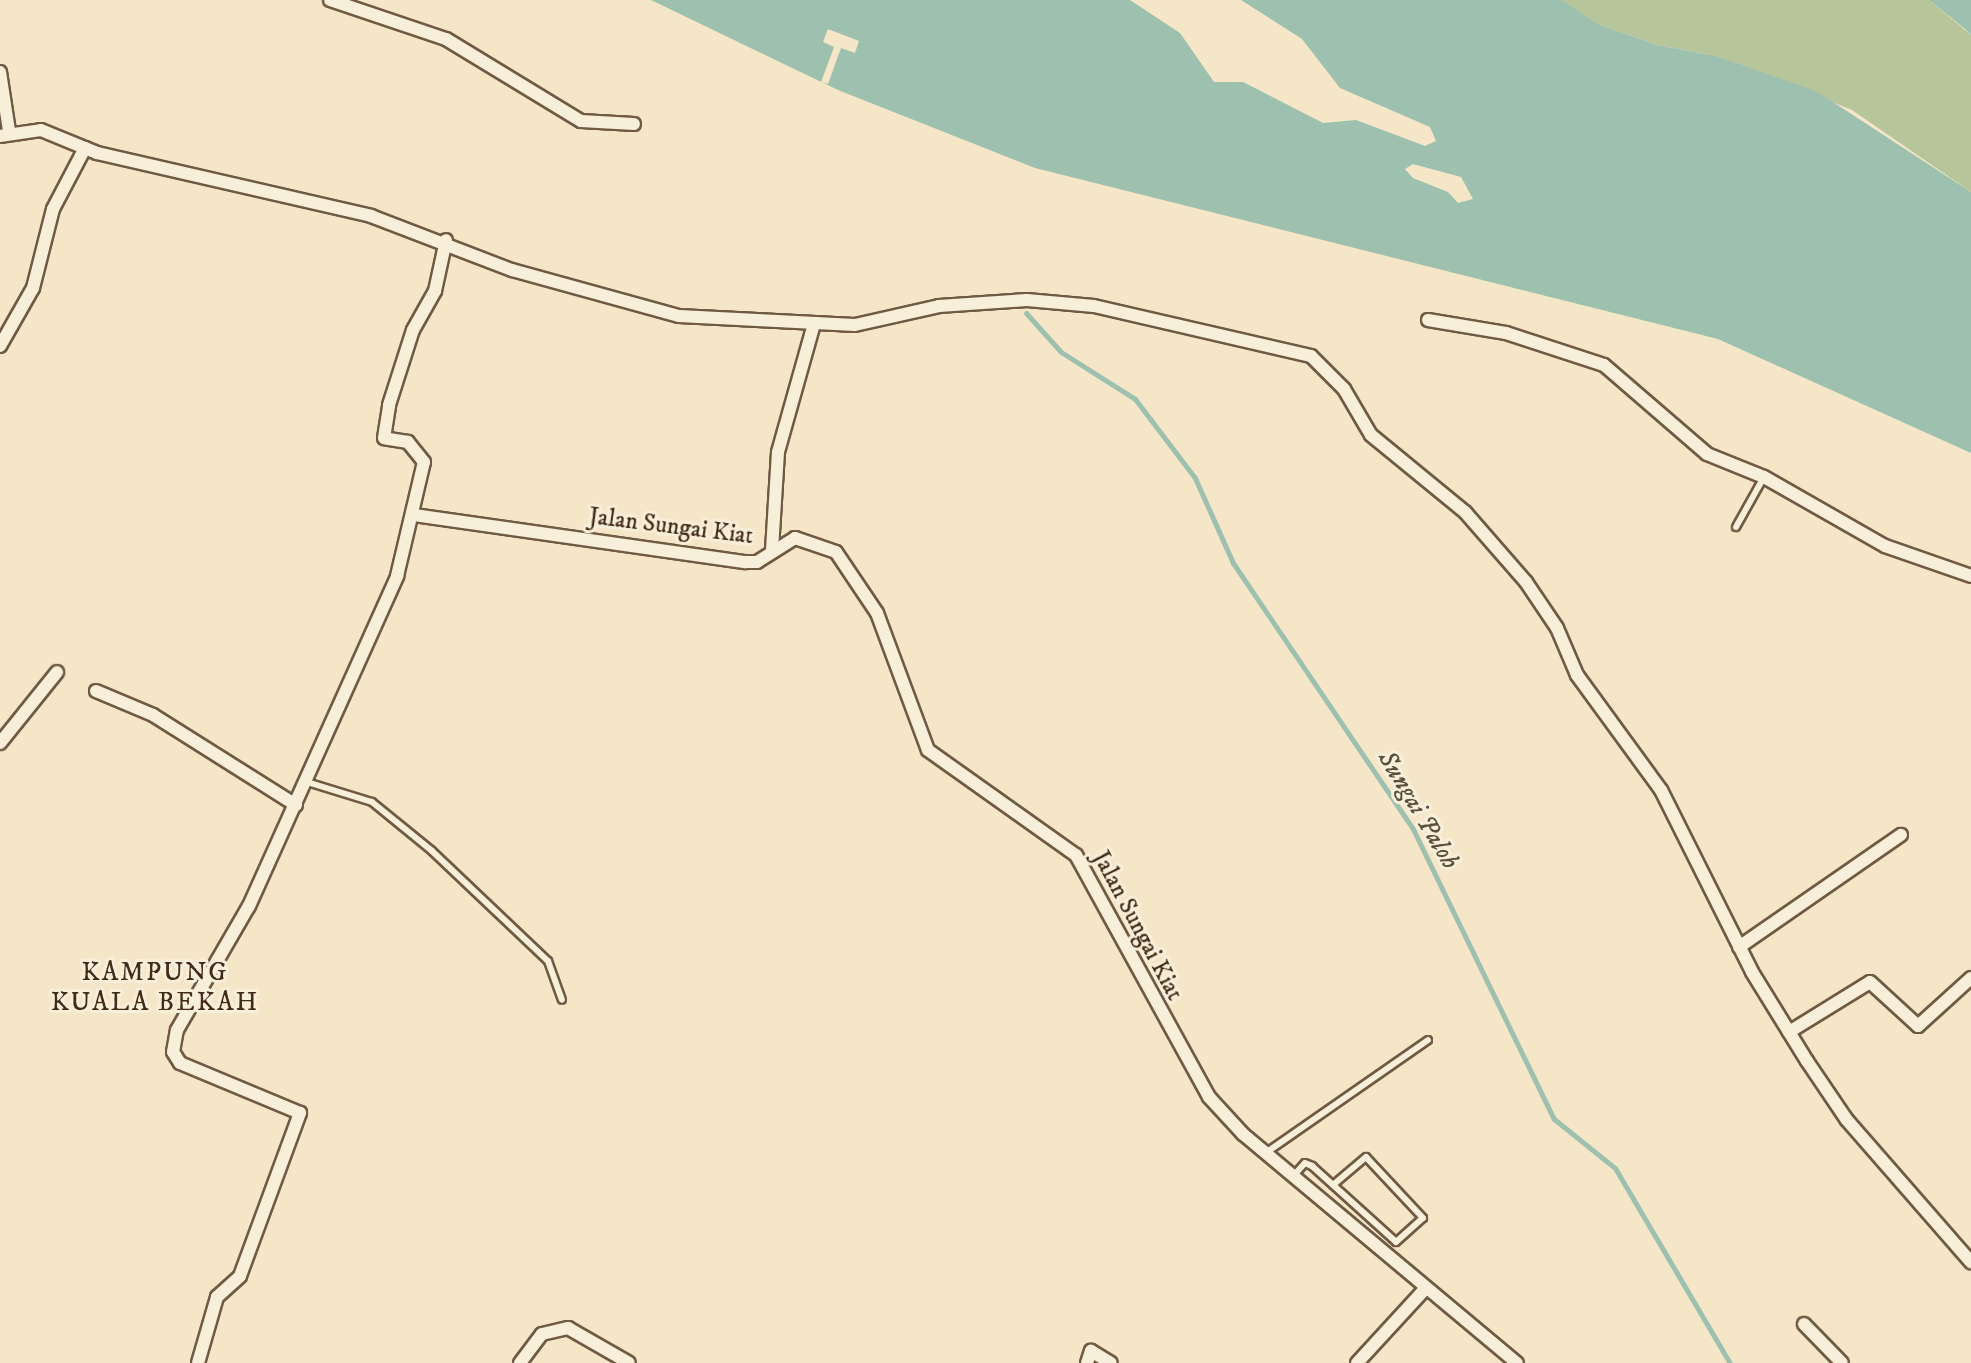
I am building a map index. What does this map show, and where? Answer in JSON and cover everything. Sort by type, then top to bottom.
[{"type":"street","points":[[330,0],[446,39],[581,121],[634,124]]},
{"type":"street","points":[[0,72],[5,133],[41,130],[85,148],[446,240],[512,270],[624,306],[728,323],[814,324],[855,324],[939,306],[998,301],[1027,300],[1094,306],[1287,348],[1327,370],[1371,435],[1465,512],[1527,582],[1557,628],[1577,675],[1661,790],[1739,947],[1788,1032],[1847,1121],[1971,1262]]},
{"type":"street","points":[[1,344],[35,282],[53,209],[85,148]]},
{"type":"street","points":[[198,1363],[217,1297],[240,1276],[300,1113],[180,1063],[173,1052],[177,1030],[237,929],[362,665],[414,516],[424,461],[408,442],[384,438],[412,330],[435,291],[446,240]]},
{"type":"street","points":[[1428,320],[1506,333],[1604,365],[1707,454],[1764,477],[1885,546],[1971,576]]},
{"type":"street","points":[[772,550],[778,452],[814,324]]},
{"type":"street","name":"Jalan Sungai Kiat","points":[[414,516],[746,562],[796,538],[825,546],[849,564],[877,613],[928,750],[1076,855],[1209,1097],[1267,1152],[1296,1173],[1426,1289],[1517,1363]]},
{"type":"street","points":[[0,743],[57,672]]},
{"type":"street","points":[[96,691],[153,715],[296,806]]},
{"type":"street","points":[[1739,947],[1900,835]]},
{"type":"street","points":[[1788,1032],[1863,983],[1875,986],[1918,1026],[1971,978]]},
{"type":"street","points":[[1357,1363],[1426,1289]]},
{"type":"street","points":[[1804,1324],[1842,1363]]},
{"type":"street","points":[[520,1363],[542,1334],[568,1328],[629,1363]]},
{"type":"street","points":[[1087,1363],[1090,1351],[1111,1363]]},
{"type":"lane","points":[[1736,527],[1764,477]]},
{"type":"lane","points":[[307,782],[372,802],[432,851],[548,961],[562,1000]]},
{"type":"lane","points":[[1267,1152],[1428,1040]]},
{"type":"lane","points":[[1296,1173],[1308,1164],[1396,1241],[1423,1218],[1366,1157],[1333,1185]]},
{"type":"shaded area","points":[[651,0],[1130,0],[1180,33],[1214,82],[1243,82],[1323,123],[1356,120],[1425,146],[1436,141],[1430,127],[1340,88],[1302,39],[1241,0],[1563,0],[1598,24],[1657,45],[1716,56],[1816,91],[1971,192],[1971,453],[1718,339],[1035,168],[838,90]],"holes":[[[1413,164],[1461,177],[1473,199],[1458,203],[1448,192],[1413,178],[1405,169]]]},
{"type":"shaded area","points":[[1563,0],[1929,0],[1971,35],[1971,192],[1852,110],[1716,56],[1657,45],[1598,24]]},
{"type":"shaded area","points":[[1929,0],[1971,0],[1971,35],[1965,29]]},
{"type":"pier","points":[[828,29],[859,41],[855,53],[841,48],[828,84],[821,82],[834,47],[823,42]]},
{"type":"waterway","name":"Sungai Paloh","points":[[1026,313],[1061,352],[1135,399],[1195,478],[1233,563],[1413,829],[1554,1119],[1615,1168],[1730,1363]]},
{"type":"district","name":"KAMPUNG KUALA BEKAH","points":[[155,988]]}]
